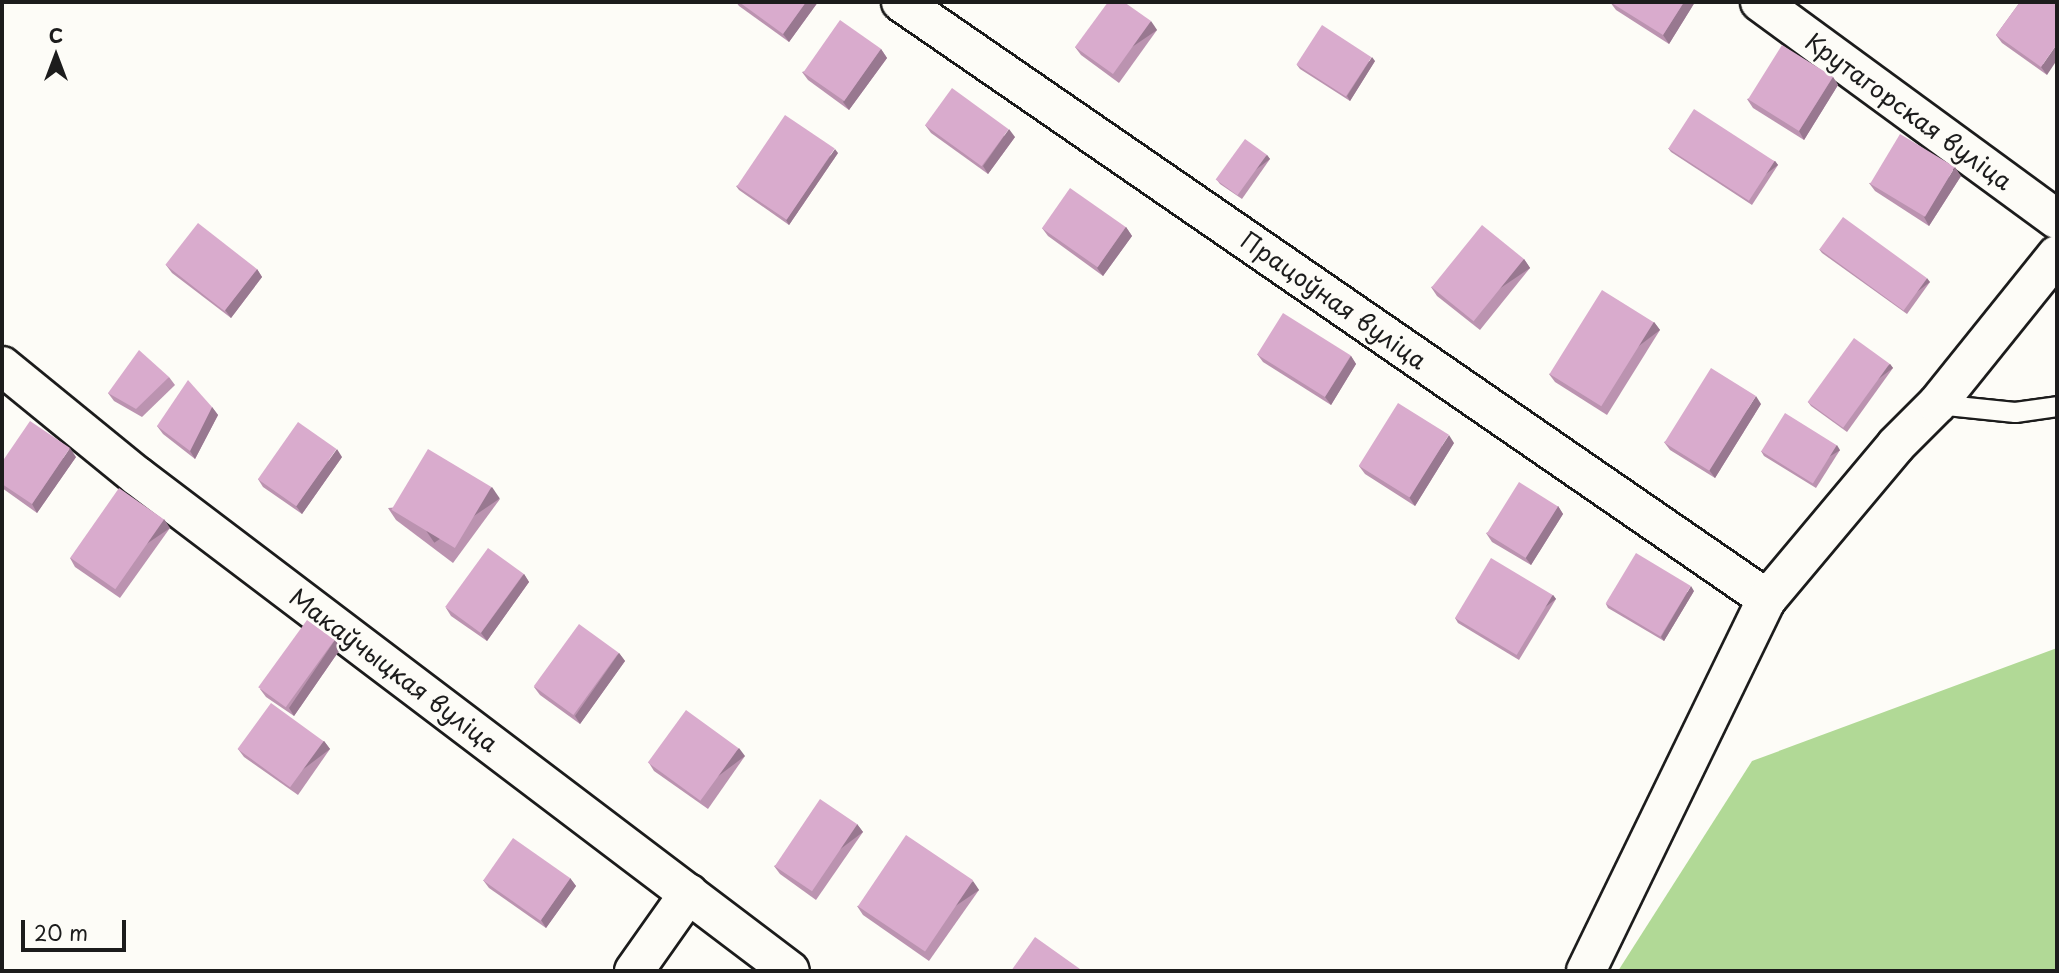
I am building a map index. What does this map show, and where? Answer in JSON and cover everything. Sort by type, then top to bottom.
[{"type":"street","name":"Працоўная вуліца","points":[[901,2],[1767,599]]},
{"type":"street","name":"Крутагорская вуліца","points":[[1760,2],[2057,219]]},
{"type":"street","points":[[1586,971],[1767,599],[1896,445],[1937,404],[2057,255]]},
{"type":"street","name":"Макаўчыцкая вуліца","points":[[2,366],[137,476],[790,971]]},
{"type":"street","points":[[634,971],[689,892]]},
{"type":"lane","points":[[1937,404],[2015,412],[2057,405]]},
{"type":"green space","points":[[2057,648],[2057,971],[1618,971],[1752,761]]},
{"type":"building","points":[[739,2],[806,2],[783,34]]},
{"type":"building","points":[[1108,2],[1124,2],[1151,21],[1113,74],[1075,47]]},
{"type":"building","points":[[1610,2],[1684,2],[1663,35]]},
{"type":"building","points":[[2020,2],[2052,2],[2057,5],[2057,44],[2041,67],[1996,35]]},
{"type":"building","points":[[840,20],[881,49],[844,101],[803,72]]},
{"type":"building","points":[[1322,25],[1371,57],[1346,97],[1296,64]]},
{"type":"building","points":[[1782,45],[1833,77],[1799,131],[1748,99]]},
{"type":"building","points":[[952,88],[1009,129],[982,166],[925,125]]},
{"type":"building","points":[[1694,109],[1775,161],[1749,201],[1668,148]]},
{"type":"building","points":[[785,115],[835,149],[787,220],[737,186]]},
{"type":"building","points":[[1900,134],[1955,167],[1925,217],[1870,184]]},
{"type":"building","points":[[1245,139],[1267,155],[1237,195],[1216,179]]},
{"type":"building","points":[[1070,188],[1126,227],[1098,267],[1042,228]]},
{"type":"building","points":[[1843,217],[1927,278],[1904,310],[1819,249]]},
{"type":"building","points":[[198,223],[257,269],[224,311],[165,265]]},
{"type":"building","points":[[1482,225],[1524,259],[1474,321],[1432,287]]},
{"type":"building","points":[[1602,290],[1654,322],[1601,406],[1550,374]]},
{"type":"building","points":[[1283,313],[1351,355],[1325,397],[1257,355]]},
{"type":"building","points":[[1854,338],[1890,364],[1843,428],[1808,402]]},
{"type":"building","points":[[139,350],[169,377],[136,409],[108,393]]},
{"type":"building","points":[[1711,368],[1756,396],[1709,471],[1664,443]]},
{"type":"building","points":[[188,380],[212,407],[190,451],[157,426]]},
{"type":"building","points":[[1398,403],[1449,435],[1410,498],[1359,466]]},
{"type":"building","points":[[1785,413],[1837,445],[1813,483],[1761,451]]},
{"type":"building","points":[[30,421],[70,448],[32,504],[2,484],[2,462]]},
{"type":"building","points":[[298,422],[337,449],[296,506],[258,479]]},
{"type":"building","points":[[428,449],[491,487],[455,548],[391,510]]},
{"type":"building","points":[[1519,482],[1558,506],[1526,558],[1487,534]]},
{"type":"building","points":[[119,488],[164,520],[115,589],[70,558]]},
{"type":"building","points":[[488,548],[524,574],[481,633],[445,607]]},
{"type":"building","points":[[1636,553],[1691,586],[1660,637],[1606,604]]},
{"type":"building","points":[[1491,558],[1553,595],[1517,655],[1455,618]]},
{"type":"building","points":[[307,620],[335,640],[286,707],[258,687]]},
{"type":"building","points":[[579,624],[619,653],[573,715],[534,686]]},
{"type":"building","points":[[271,703],[324,741],[290,787],[237,749]]},
{"type":"building","points":[[686,710],[739,748],[700,801],[648,763]]},
{"type":"building","points":[[820,799],[857,824],[812,891],[775,866]]},
{"type":"building","points":[[906,835],[973,880],[925,952],[858,906]]},
{"type":"building","points":[[513,838],[570,878],[541,921],[483,881]]},
{"type":"building","points":[[1035,937],[1080,969],[1011,971]]}]
